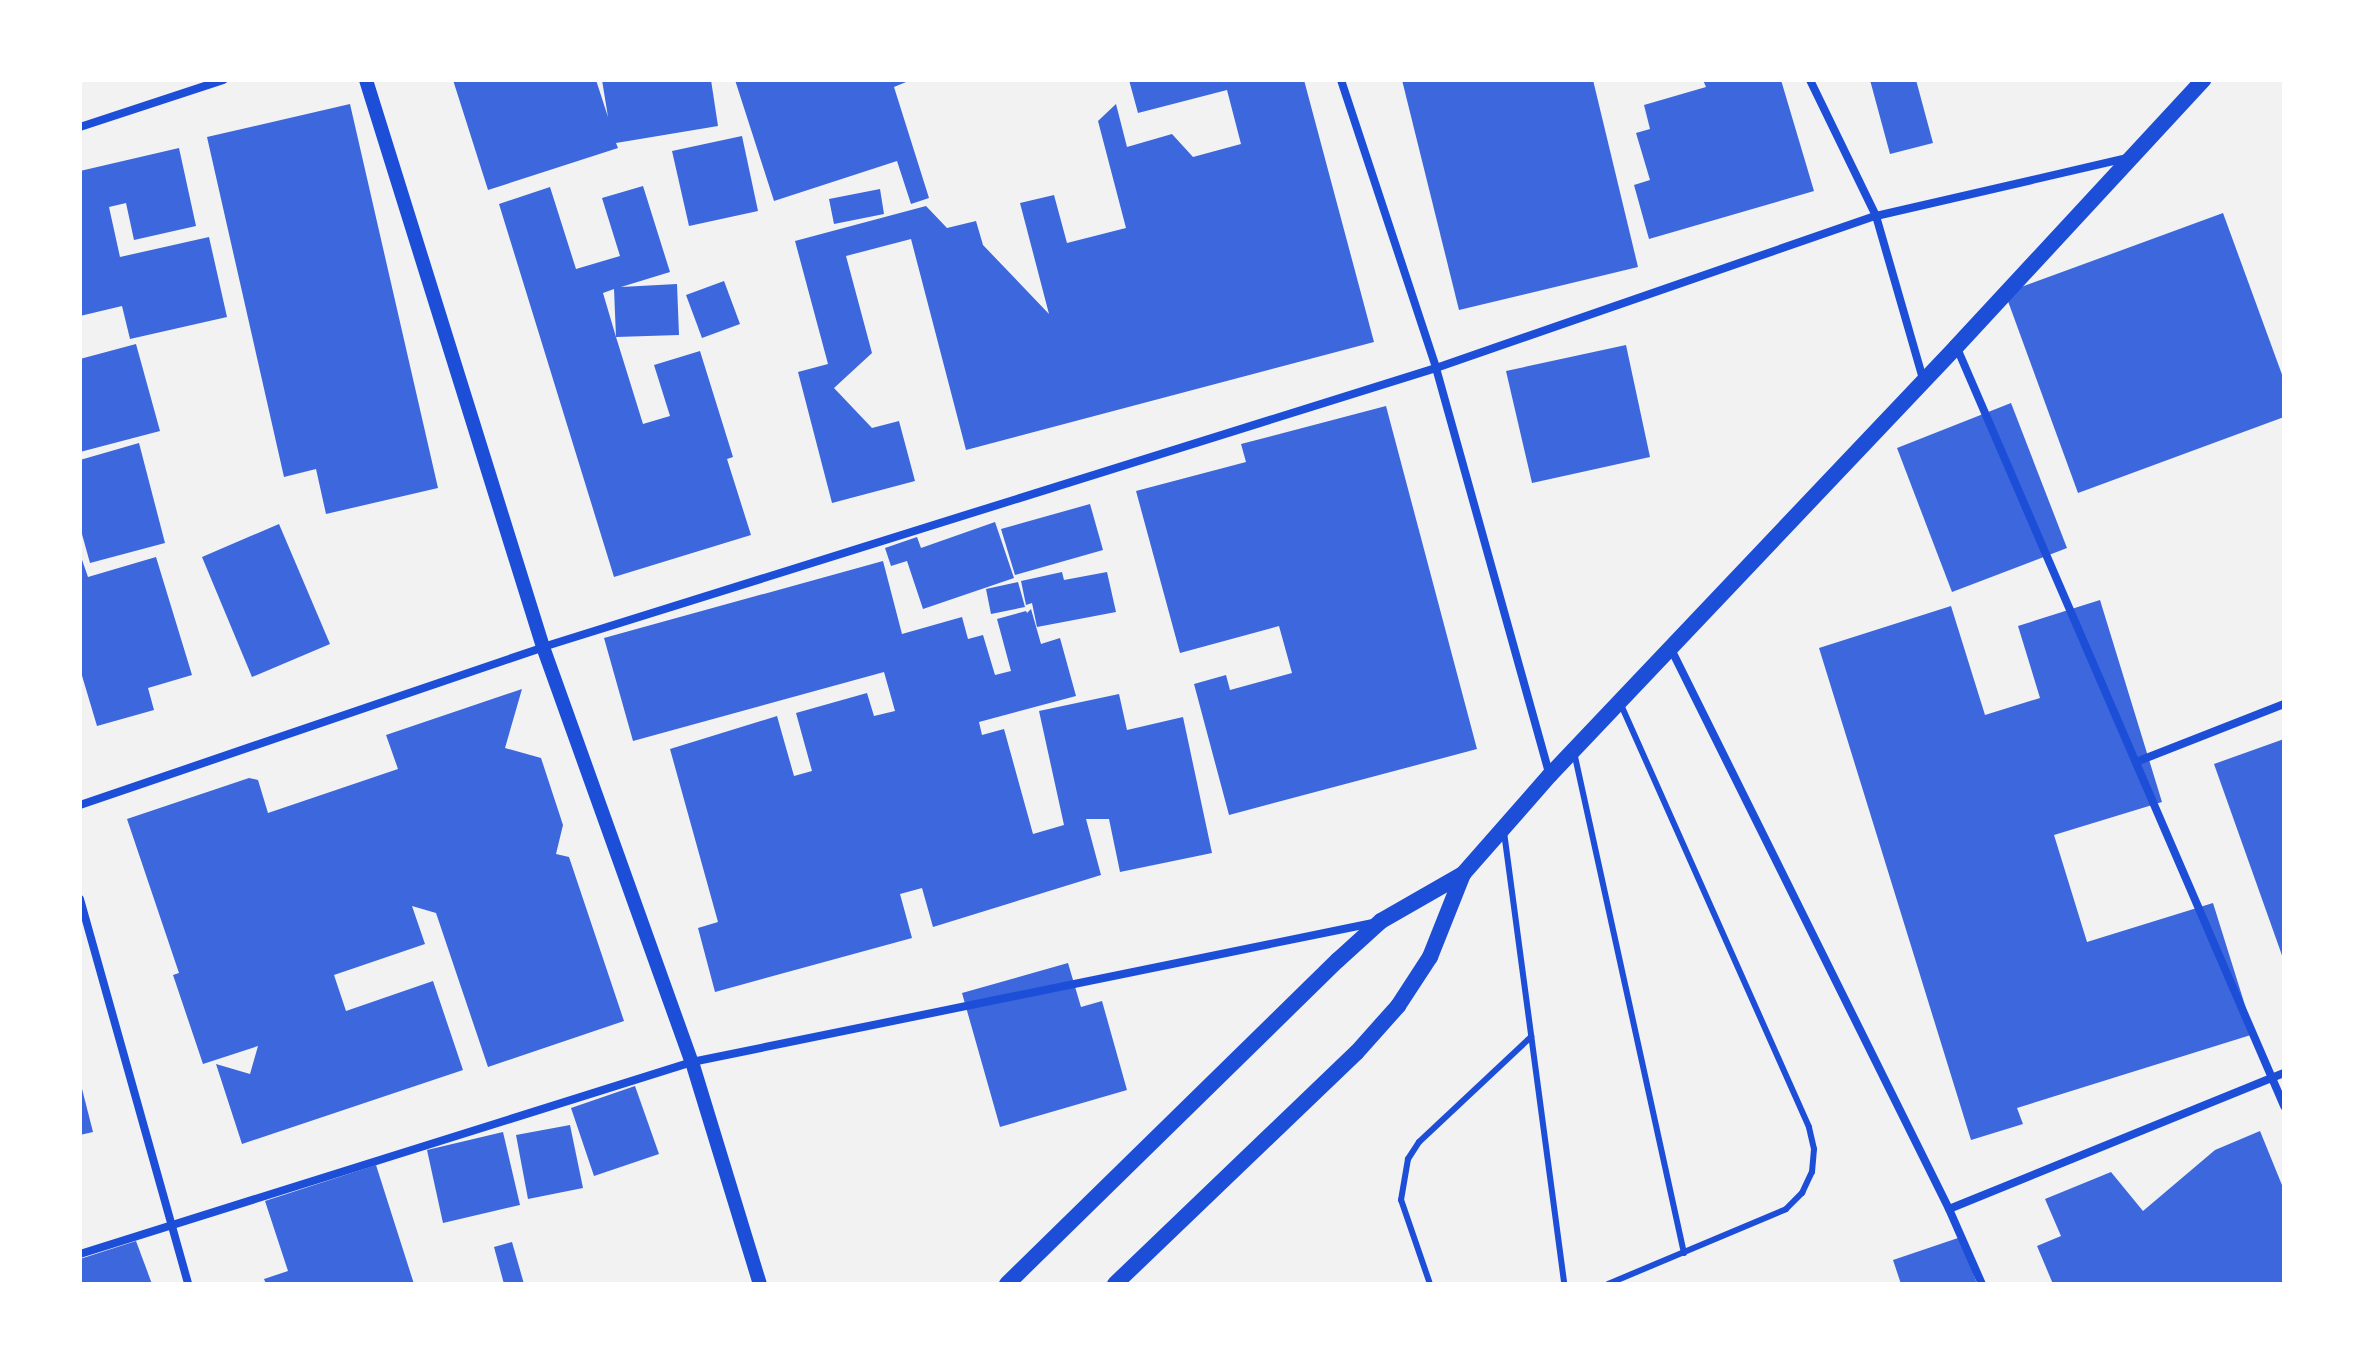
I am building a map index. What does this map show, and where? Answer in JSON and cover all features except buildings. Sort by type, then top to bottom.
[{"type":"main road","points":[[1007,1284],[1292,1004],[1381,921],[1463,874],[1573,750],[1956,347],[2203,80]]},
{"type":"main road","points":[[1115,1284],[1357,1052],[1398,1006],[1430,957],[1463,874]]},
{"type":"street","points":[[80,127],[223,80]]},
{"type":"street","points":[[366,80],[543,647],[692,1062],[760,1284]]},
{"type":"street","points":[[1341,80],[1436,368],[1550,775]]},
{"type":"street","points":[[1810,80],[1876,216],[1924,380]]},
{"type":"street","points":[[80,805],[543,647],[1436,368],[1876,216],[2135,156]]},
{"type":"street","points":[[1956,347],[2284,1106]]},
{"type":"street","points":[[1670,648],[1949,1209],[1982,1284]]},
{"type":"street","points":[[2136,762],[2284,704]]},
{"type":"street","points":[[80,899],[188,1284]]},
{"type":"street","points":[[80,1254],[692,1062],[1381,921]]},
{"type":"street","points":[[1949,1209],[2284,1073]]},
{"type":"lane","points":[[1608,1284],[1786,1209],[1802,1193],[1812,1172],[1814,1149],[1809,1127],[1619,702]]},
{"type":"lane","points":[[1573,750],[1684,1253]]},
{"type":"lane","points":[[1504,827],[1564,1284]]},
{"type":"lane","points":[[1430,1284],[1401,1200],[1408,1159],[1419,1142],[1531,1037]]}]
